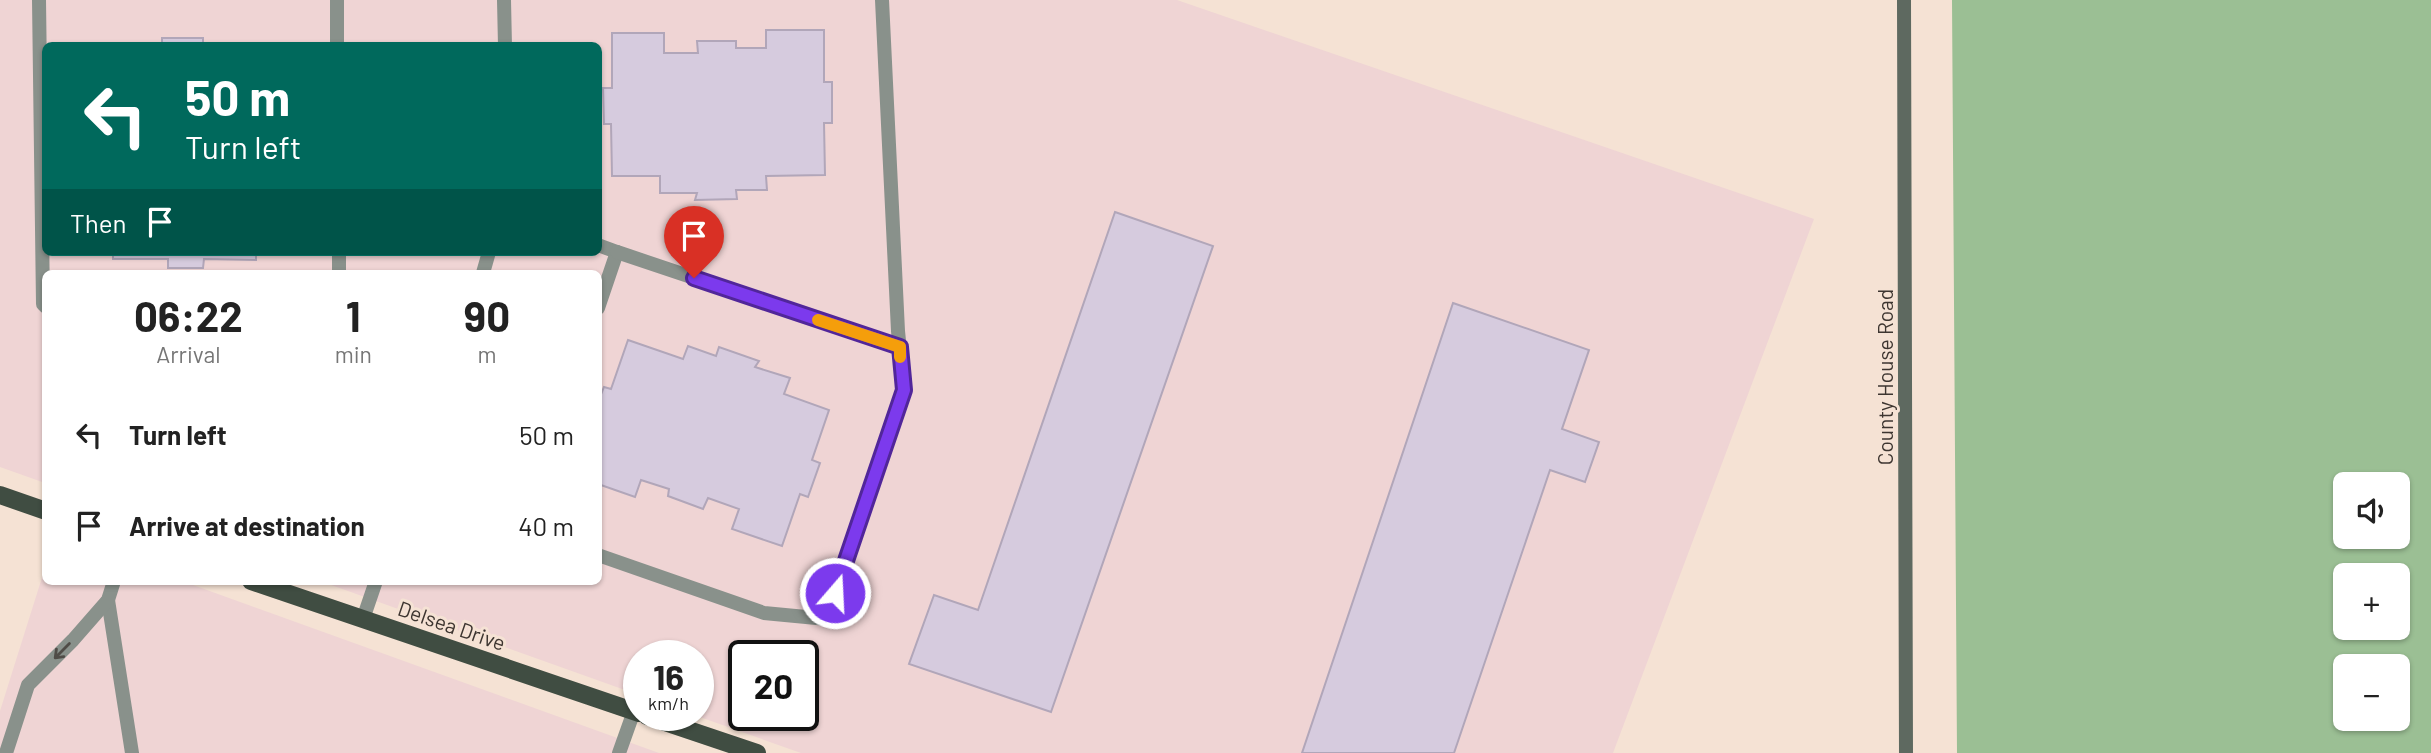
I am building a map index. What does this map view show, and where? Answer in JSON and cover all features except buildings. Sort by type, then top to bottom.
[{"type":"main road","points":[[0,495],[42,510]]},
{"type":"main road","name":"Delsea Drive","points":[[263,585],[623,707]]},
{"type":"main road","name":"Delsea Drive","points":[[693,731],[757,753]]},
{"type":"street","name":"County House Road","points":[[1904,0],[1906,753]]},
{"type":"lane","points":[[39,0],[42,228]]},
{"type":"lane","points":[[337,0],[337,42]]},
{"type":"lane","points":[[504,0],[505,42]]},
{"type":"lane","points":[[602,556],[764,613],[827,619],[904,390],[882,0]]},
{"type":"lane","points":[[602,246],[900,347]]},
{"type":"lane","points":[[602,296],[617,252]]},
{"type":"lane","points":[[6,753],[28,685],[108,600],[113,585]]},
{"type":"lane","points":[[363,619],[375,585]]},
{"type":"lane","points":[[108,600],[132,753]]},
{"type":"lane","points":[[619,753],[631,731]]},
{"type":"shaded area","points":[[0,0],[1177,0],[1814,219],[1613,753],[801,753],[739,731],[819,731],[819,640],[728,640],[728,727],[714,722],[714,640],[623,640],[623,689],[331,585],[602,585],[602,270],[42,270],[42,482],[0,467]]},
{"type":"shaded area","points":[[42,578],[42,585],[193,585],[659,753],[0,753],[0,711]]},
{"type":"green space","points":[[1952,0],[2431,0],[2431,753],[1957,753]]},
{"type":"slow traffic","points":[[818,320],[900,347],[900,357]]},
{"type":"route","points":[[694,278],[900,347],[904,390],[835,593]]}]
